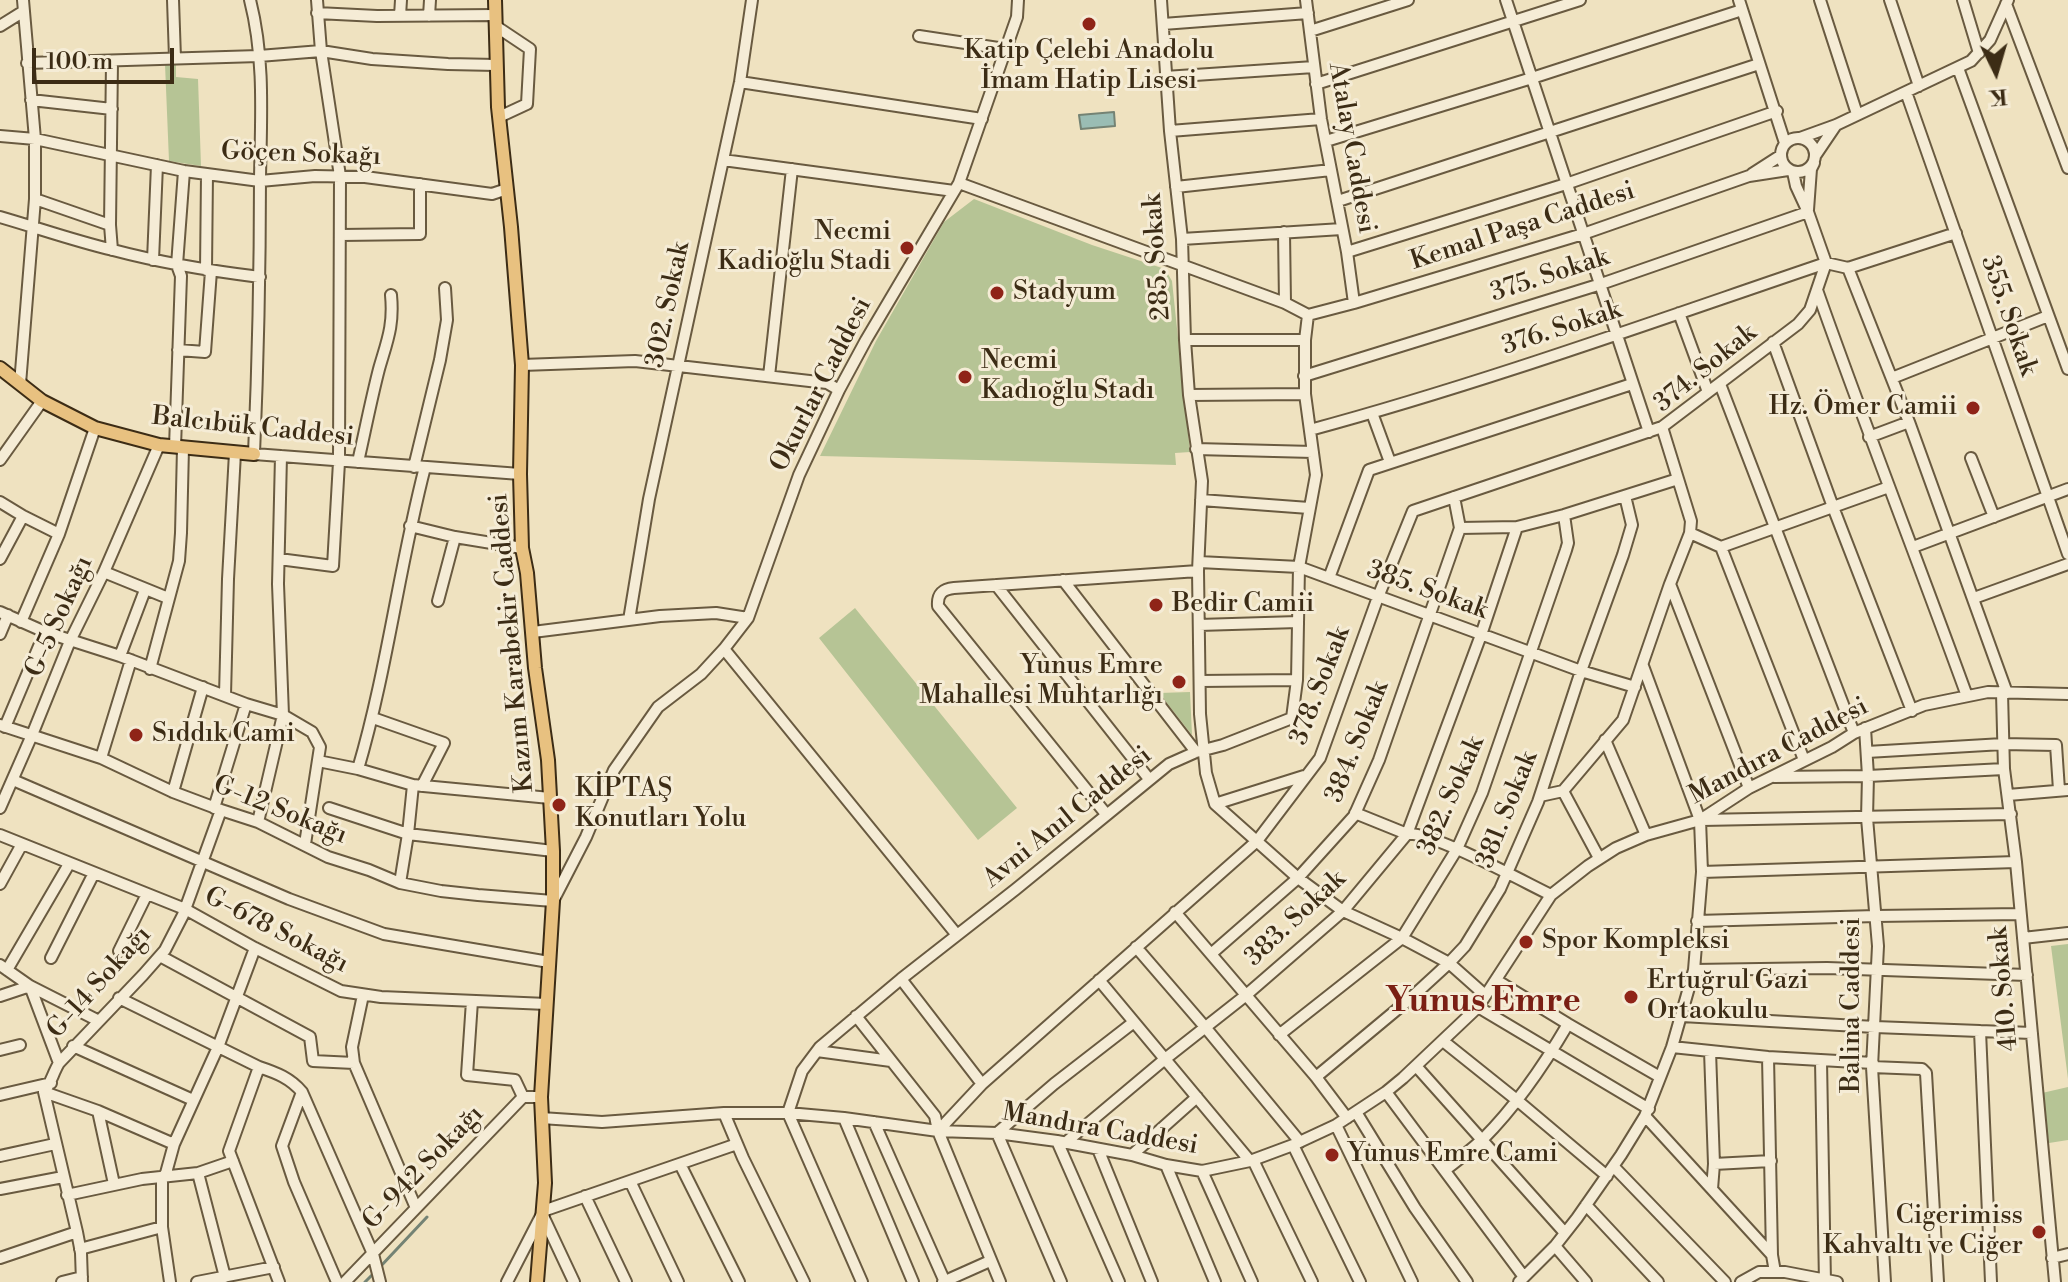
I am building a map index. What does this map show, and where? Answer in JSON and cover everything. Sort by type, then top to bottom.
[{"type":"main road","name":"Kazım Karabekir Caddesi","points":[[495,0],[499,117],[522,365],[522,548],[548,760],[553,851],[553,901],[541,1097],[545,1183],[537,1282]]},
{"type":"main road","name":"Balcıbük Caddesi","points":[[0,368],[42,401],[95,428],[159,445],[254,454]]},
{"type":"street","points":[[173,0],[175,58]]},
{"type":"street","points":[[250,0],[261,78],[260,277],[254,454]]},
{"type":"street","points":[[279,559],[333,566],[339,462],[340,176],[321,51],[317,0]]},
{"type":"street","points":[[400,16],[401,0]]},
{"type":"street","points":[[429,16],[430,0]]},
{"type":"street","name":"302. Sokak","points":[[629,620],[649,499],[740,82],[752,0]]},
{"type":"street","name":"Okurlar Caddesi","points":[[553,901],[586,837],[614,770],[658,707],[701,674],[748,618],[799,475],[839,390],[957,187],[1017,17],[1018,0]]},
{"type":"street","name":"285. Sokak","points":[[1161,0],[1165,77],[1184,266],[1189,395],[1202,481],[1198,566],[1200,751],[1215,804]]},
{"type":"street","name":"Atalay Caddesi","points":[[1306,0],[1321,119],[1354,303]]},
{"type":"street","points":[[1310,31],[1408,0]]},
{"type":"street","points":[[1506,0],[1649,432]]},
{"type":"street","points":[[1316,84],[1580,0]]},
{"type":"street","points":[[1820,0],[1857,114]]},
{"type":"street","points":[[1890,0],[1919,86]]},
{"type":"street","points":[[1963,0],[1979,53]]},
{"type":"street","points":[[1836,125],[1805,171],[1791,171],[1784,166],[1780,156],[1790,139],[1836,125],[1971,61],[1990,40],[2007,2]]},
{"type":"street","points":[[2007,2],[2068,168]]},
{"type":"street","points":[[0,26],[23,5]]},
{"type":"street","points":[[20,384],[35,199],[35,139],[23,5]]},
{"type":"street","points":[[1326,141],[1532,78],[1741,5],[1785,143]]},
{"type":"street","points":[[317,13],[496,21],[530,49],[527,104],[499,117]]},
{"type":"street","points":[[1163,24],[1308,13]]},
{"type":"street","points":[[919,36],[1005,49]]},
{"type":"street","points":[[27,63],[112,62],[321,51],[372,59],[496,65]]},
{"type":"street","points":[[112,62],[112,250]]},
{"type":"street","points":[[1338,201],[1759,64]]},
{"type":"street","points":[[1165,77],[1314,67]]},
{"type":"street","points":[[1958,68],[2068,369]]},
{"type":"street","points":[[740,82],[982,119]]},
{"type":"street","name":"355. Sokak","points":[[1906,92],[2068,554]]},
{"type":"street","points":[[31,100],[112,109]]},
{"type":"street","points":[[1347,252],[1566,184],[1777,111]]},
{"type":"street","points":[[1170,131],[1321,119]]},
{"type":"street","name":"Göçen Sokağı","points":[[0,136],[35,139],[184,171],[260,181],[340,176],[492,194],[507,189]]},
{"type":"street","points":[[1800,138],[1813,146],[1808,212]]},
{"type":"street","name":"Kemal Paşa Caddesi","points":[[1749,176],[1780,156]]},
{"type":"street","points":[[723,160],[957,187],[1184,266],[1285,303],[1308,315]]},
{"type":"street","points":[[153,260],[157,165]]},
{"type":"street","points":[[769,376],[792,169]]},
{"type":"street","points":[[1176,187],[1331,170]]},
{"type":"street","points":[[150,669],[179,561],[181,533],[178,350],[181,276],[177,265],[184,171]]},
{"type":"street","points":[[1791,171],[1826,263],[1848,268],[1956,233]]},
{"type":"street","name":"Kemal Paşa Caddesi","points":[[1308,315],[1583,234],[1749,176],[1791,171]]},
{"type":"street","points":[[178,350],[205,352],[207,174]]},
{"type":"street","points":[[341,235],[420,234],[420,184]]},
{"type":"street","points":[[35,199],[110,225]]},
{"type":"street","name":"375. Sokak","points":[[1304,376],[1601,284],[1808,212]]},
{"type":"street","points":[[0,217],[153,260],[260,277]]},
{"type":"street","points":[[1182,239],[1342,229]]},
{"type":"street","points":[[1284,232],[1285,303]]},
{"type":"street","name":"374. Sokak","points":[[1690,533],[1691,521],[1662,427],[1798,324],[1810,310],[1826,263]]},
{"type":"street","name":"376. Sokak","points":[[1310,430],[1617,334],[1826,263]]},
{"type":"street","name":"410. Sokak","points":[[1848,268],[1909,422],[1974,598],[2005,693],[2004,769],[2016,862],[2055,1282]]},
{"type":"street","points":[[358,769],[373,718],[410,526],[447,320],[445,288]]},
{"type":"street","points":[[1817,290],[1967,696]]},
{"type":"street","points":[[358,462],[390,335],[393,315],[391,295]]},
{"type":"street","points":[[1679,313],[1708,392]]},
{"type":"street","name":"Avni Anıl Caddesi","points":[[788,1113],[802,1071],[817,1051],[901,979],[1149,779],[1169,764],[1292,718],[1297,680],[1299,567],[1316,475],[1304,376],[1308,315]]},
{"type":"street","points":[[1892,378],[2048,316]]},
{"type":"street","points":[[1185,340],[1305,340]]},
{"type":"street","points":[[1773,342],[1912,711]]},
{"type":"street","points":[[522,365],[635,361],[827,383],[839,390]]},
{"type":"street","points":[[1329,578],[1369,470],[1632,384]]},
{"type":"street","points":[[1720,384],[1854,733]]},
{"type":"street","points":[[1189,395],[1305,394]]},
{"type":"street","points":[[0,460],[42,401]]},
{"type":"street","points":[[1372,413],[1390,462]]},
{"type":"street","points":[[1869,437],[1909,422]]},
{"type":"street","name":"378. Sokak","points":[[938,1131],[982,1084],[1257,841],[1320,758],[1378,597],[1413,511],[1662,427]]},
{"type":"street","points":[[21,622],[59,534],[95,428]]},
{"type":"street","name":"G-5 Sokağı","points":[[0,808],[70,641],[104,572],[159,445]]},
{"type":"street","points":[[1196,449],[1313,452]]},
{"type":"street","points":[[225,695],[235,453]]},
{"type":"street","name":"Balcıbük Caddesi","points":[[254,454],[520,474]]},
{"type":"street","points":[[258,822],[283,715],[279,559],[281,456]]},
{"type":"street","points":[[1971,458],[1994,517]]},
{"type":"street","points":[[1460,528],[1517,527],[1678,479]]},
{"type":"street","points":[[1540,796],[1563,791],[1623,720],[1690,533],[1721,547],[1889,487]]},
{"type":"street","points":[[1913,547],[2068,489]]},
{"type":"street","name":"381. Sokak","points":[[1316,1077],[1449,963],[1465,946],[1500,889],[1540,796],[1623,555],[1632,525],[1625,496]]},
{"type":"street","name":"384. Sokak","points":[[1211,954],[1298,878],[1355,813],[1379,760],[1460,528],[1454,497]]},
{"type":"street","points":[[1201,500],[1309,508]]},
{"type":"street","points":[[0,502],[59,534]]},
{"type":"street","name":"382. Sokak","points":[[1279,1035],[1402,938],[1457,849],[1482,793],[1566,550],[1564,515]]},
{"type":"street","points":[[0,559],[23,516]]},
{"type":"street","points":[[410,526],[522,548]]},
{"type":"street","name":"383. Sokak","points":[[1061,1142],[1245,996],[1343,911],[1407,834],[1481,635],[1517,527]]},
{"type":"street","points":[[438,601],[455,537]]},
{"type":"street","points":[[1721,547],[1804,760]]},
{"type":"street","points":[[1974,598],[2068,564]]},
{"type":"street","name":"385. Sokak","points":[[1106,814],[938,606],[940,593],[946,589],[1198,566],[1299,567],[1581,671],[1635,687]]},
{"type":"street","points":[[104,572],[168,598]]},
{"type":"street","points":[[1063,580],[1200,751]]},
{"type":"street","points":[[1670,584],[1749,788]]},
{"type":"street","points":[[996,585],[1149,779]]},
{"type":"street","points":[[101,758],[145,590]]},
{"type":"street","points":[[533,632],[716,613],[748,618]]},
{"type":"street","points":[[0,634],[4,614],[45,632],[283,715],[312,732],[320,747],[305,844]]},
{"type":"street","points":[[1199,625],[1298,622]]},
{"type":"street","points":[[3,726],[45,632]]},
{"type":"street","points":[[724,649],[957,935]]},
{"type":"street","points":[[1386,1092],[1522,1280],[1555,1246],[1586,1205],[1647,1112],[1672,1047],[1694,970],[1702,872],[1700,820],[1643,666]]},
{"type":"street","points":[[1200,681],[1297,680]]},
{"type":"street","points":[[173,792],[203,687]]},
{"type":"street","name":"Mandıra Caddesi","points":[[541,1118],[602,1122],[724,1113],[788,1113],[938,1131],[997,1133],[1132,1155],[1202,1171],[1252,1161],[1336,1125],[1386,1092],[1478,1007],[1551,895],[1616,848],[1646,835],[1700,820],[1749,788],[1854,733],[1924,705],[1988,692],[2068,694]]},
{"type":"street","name":"G-14 Sokağı","points":[[48,1088],[59,1063],[73,1046],[160,956],[185,909],[204,861],[246,704]]},
{"type":"street","points":[[373,718],[444,743],[418,786],[400,883]]},
{"type":"street","name":"G-12 Sokağı","points":[[3,726],[101,758],[173,792],[258,822],[328,857],[400,883],[468,894],[553,901]]},
{"type":"street","name":"Balina Caddesi","points":[[1865,728],[1867,818],[1878,971],[1872,1065],[1885,1282]]},
{"type":"street","points":[[1605,740],[1646,835]]},
{"type":"street","points":[[1867,752],[2003,744],[2056,745],[2063,790],[2008,795]]},
{"type":"street","points":[[318,761],[418,786],[550,798]]},
{"type":"street","points":[[1770,777],[2004,769]]},
{"type":"street","points":[[1215,804],[1304,776]]},
{"type":"street","points":[[13,780],[289,899],[384,934],[549,962]]},
{"type":"street","points":[[1563,791],[1599,858]]},
{"type":"street","points":[[1215,804],[1298,878],[1343,911],[1449,963],[1485,995]]},
{"type":"street","points":[[329,808],[408,834],[553,851]]},
{"type":"street","points":[[1355,813],[1407,834],[1415,833],[1457,849],[1551,895]]},
{"type":"street","points":[[1700,820],[2011,814]]},
{"type":"street","name":"G-678 Sokağı","points":[[0,835],[185,909],[341,991],[363,995],[547,1004]]},
{"type":"street","points":[[0,884],[22,844]]},
{"type":"street","points":[[1702,872],[2016,862]]},
{"type":"street","points":[[69,864],[3,968],[30,986],[99,1021]]},
{"type":"street","points":[[51,958],[94,873]]},
{"type":"street","points":[[119,951],[147,894]]},
{"type":"street","points":[[1175,912],[1351,1115],[1467,1282]]},
{"type":"street","points":[[1697,921],[2020,914]]},
{"type":"street","points":[[2023,938],[2068,933]]},
{"type":"street","points":[[1136,947],[1205,1027],[1297,1144],[1360,1282]]},
{"type":"street","points":[[170,1282],[162,1227],[162,1178],[218,1047],[255,948]]},
{"type":"street","points":[[160,956],[310,1037],[313,1061],[354,1063]]},
{"type":"street","points":[[1694,970],[1827,968],[2027,975]]},
{"type":"street","points":[[901,979],[982,1084]]},
{"type":"street","points":[[1099,980],[1252,1161],[1312,1282]]},
{"type":"street","points":[[1496,980],[1660,1077]]},
{"type":"street","points":[[0,996],[30,986]]},
{"type":"street","points":[[30,986],[59,1063]]},
{"type":"street","points":[[363,995],[352,1047],[354,1063],[416,1208]]},
{"type":"street","points":[[119,998],[294,1083],[302,1092],[380,1280]]},
{"type":"street","points":[[472,1001],[467,1075],[515,1080],[523,1097],[541,1097]]},
{"type":"street","points":[[1478,1007],[1647,1112],[1772,1255]]},
{"type":"street","points":[[856,1016],[935,1116],[938,1131],[1000,1282]]},
{"type":"street","points":[[1682,1016],[2032,1033]]},
{"type":"street","points":[[1061,1282],[997,1133],[1134,1022]]},
{"type":"street","points":[[1445,1170],[1482,1140],[1518,1101],[1568,1024]]},
{"type":"street","points":[[1980,1031],[1991,1282]]},
{"type":"street","points":[[1443,1041],[1610,1171],[1725,1282]]},
{"type":"street","points":[[0,1050],[20,1045]]},
{"type":"street","points":[[73,1046],[193,1100]]},
{"type":"street","points":[[1672,1047],[1922,1069],[1926,1073],[1938,1282]]},
{"type":"street","points":[[817,1051],[891,1061]]},
{"type":"street","points":[[1710,1051],[1712,1189]]},
{"type":"street","points":[[1768,1057],[1772,1255],[1775,1272]]},
{"type":"street","points":[[1821,1061],[1825,1281]]},
{"type":"street","points":[[1416,1066],[1565,1233]]},
{"type":"street","points":[[259,1067],[229,1151],[279,1282]]},
{"type":"street","points":[[0,1095],[48,1088],[174,1144]]},
{"type":"street","points":[[48,1088],[55,1144],[80,1249],[82,1279],[62,1282]]},
{"type":"street","points":[[302,1092],[282,1146],[337,1282]]},
{"type":"street","name":"G-942 Sokağı","points":[[345,1282],[373,1257],[523,1097]]},
{"type":"street","points":[[1132,1155],[1197,1097]]},
{"type":"street","points":[[98,1111],[114,1184]]},
{"type":"street","points":[[724,1113],[804,1282]]},
{"type":"street","points":[[788,1113],[862,1282]]},
{"type":"street","points":[[844,1118],[913,1282]]},
{"type":"street","points":[[874,1122],[944,1282],[990,1261]]},
{"type":"street","points":[[1336,1125],[1412,1282]]},
{"type":"street","points":[[1061,1142],[1119,1282]]},
{"type":"street","points":[[0,1156],[55,1144]]},
{"type":"street","points":[[507,1282],[542,1212],[737,1144]]},
{"type":"street","points":[[1098,1149],[1152,1282]]},
{"type":"street","points":[[67,1195],[142,1179],[198,1173],[233,1161]]},
{"type":"street","points":[[1714,1164],[1771,1161]]},
{"type":"street","points":[[680,1164],[739,1282]]},
{"type":"street","points":[[1166,1165],[1215,1282]]},
{"type":"street","points":[[1202,1171],[1252,1282]]},
{"type":"street","points":[[198,1173],[220,1279]]},
{"type":"street","points":[[0,1189],[63,1177]]},
{"type":"street","points":[[630,1181],[678,1282]]},
{"type":"street","points":[[585,1196],[626,1282]]},
{"type":"street","points":[[1586,1205],[1658,1282]]},
{"type":"street","points":[[542,1212],[574,1282]]},
{"type":"street","points":[[80,1249],[162,1227]]},
{"type":"street","points":[[0,1258],[77,1232]]},
{"type":"street","points":[[1555,1246],[1586,1282]]},
{"type":"street","points":[[2052,1258],[2068,1254]]},
{"type":"street","points":[[197,1282],[274,1267]]},
{"type":"street","points":[[1741,1282],[1759,1272],[1775,1272],[1795,1278],[1837,1282]]},
{"type":"green space","points":[[165,64],[176,64],[176,77],[198,79],[201,166],[169,161]]},
{"type":"green space","name":"Stadyum","points":[[974,199],[1092,245],[1165,269],[1172,281],[1190,452],[1175,453],[1176,465],[820,456],[876,341],[944,222]]},
{"type":"green space","points":[[855,608],[1017,808],[978,840],[819,638]]},
{"type":"green space","points":[[1190,692],[1192,735],[1159,693]]},
{"type":"green space","points":[[2068,944],[2068,1079],[2051,946]]},
{"type":"green space","points":[[2068,1087],[2068,1140],[2049,1143],[2042,1093]]},
{"type":"water","points":[[1114,112],[1115,126],[1081,129],[1079,115]]},
{"type":"waterway","points":[[380,1267],[427,1217]]},
{"type":"waterway","points":[[365,1282],[375,1272]]},
{"type":"place","name":"Katip Çelebi Anadolu İmam Hatip Lisesi","points":[[1089,24]]},
{"type":"place","name":"Necmi Kadioğlu Stadi","points":[[907,248]]},
{"type":"place","name":"Stadyum","points":[[997,293]]},
{"type":"place","name":"Necmi Kadıoğlu Stadı","points":[[965,377]]},
{"type":"place","name":"Hz. Ömer Camii","points":[[1973,408]]},
{"type":"place","name":"Bedir Camii","points":[[1156,605]]},
{"type":"place","name":"Yunus Emre Mahallesi Muhtarlığı","points":[[1179,682]]},
{"type":"place","name":"Sıddık Cami","points":[[136,735]]},
{"type":"place","name":"KİPTAŞ Konutları Yolu","points":[[559,805]]},
{"type":"place","name":"Spor Kompleksi","points":[[1526,942]]},
{"type":"place","name":"Ertuğrul Gazi Ortaokulu","points":[[1631,997]]},
{"type":"place","name":"Yunus Emre Cami","points":[[1332,1155]]},
{"type":"place","name":"Cigerimiss Kahvaltı ve Ciğer","points":[[2039,1232]]},
{"type":"district","name":"Yunus Emre","points":[[1483,1003]]}]
